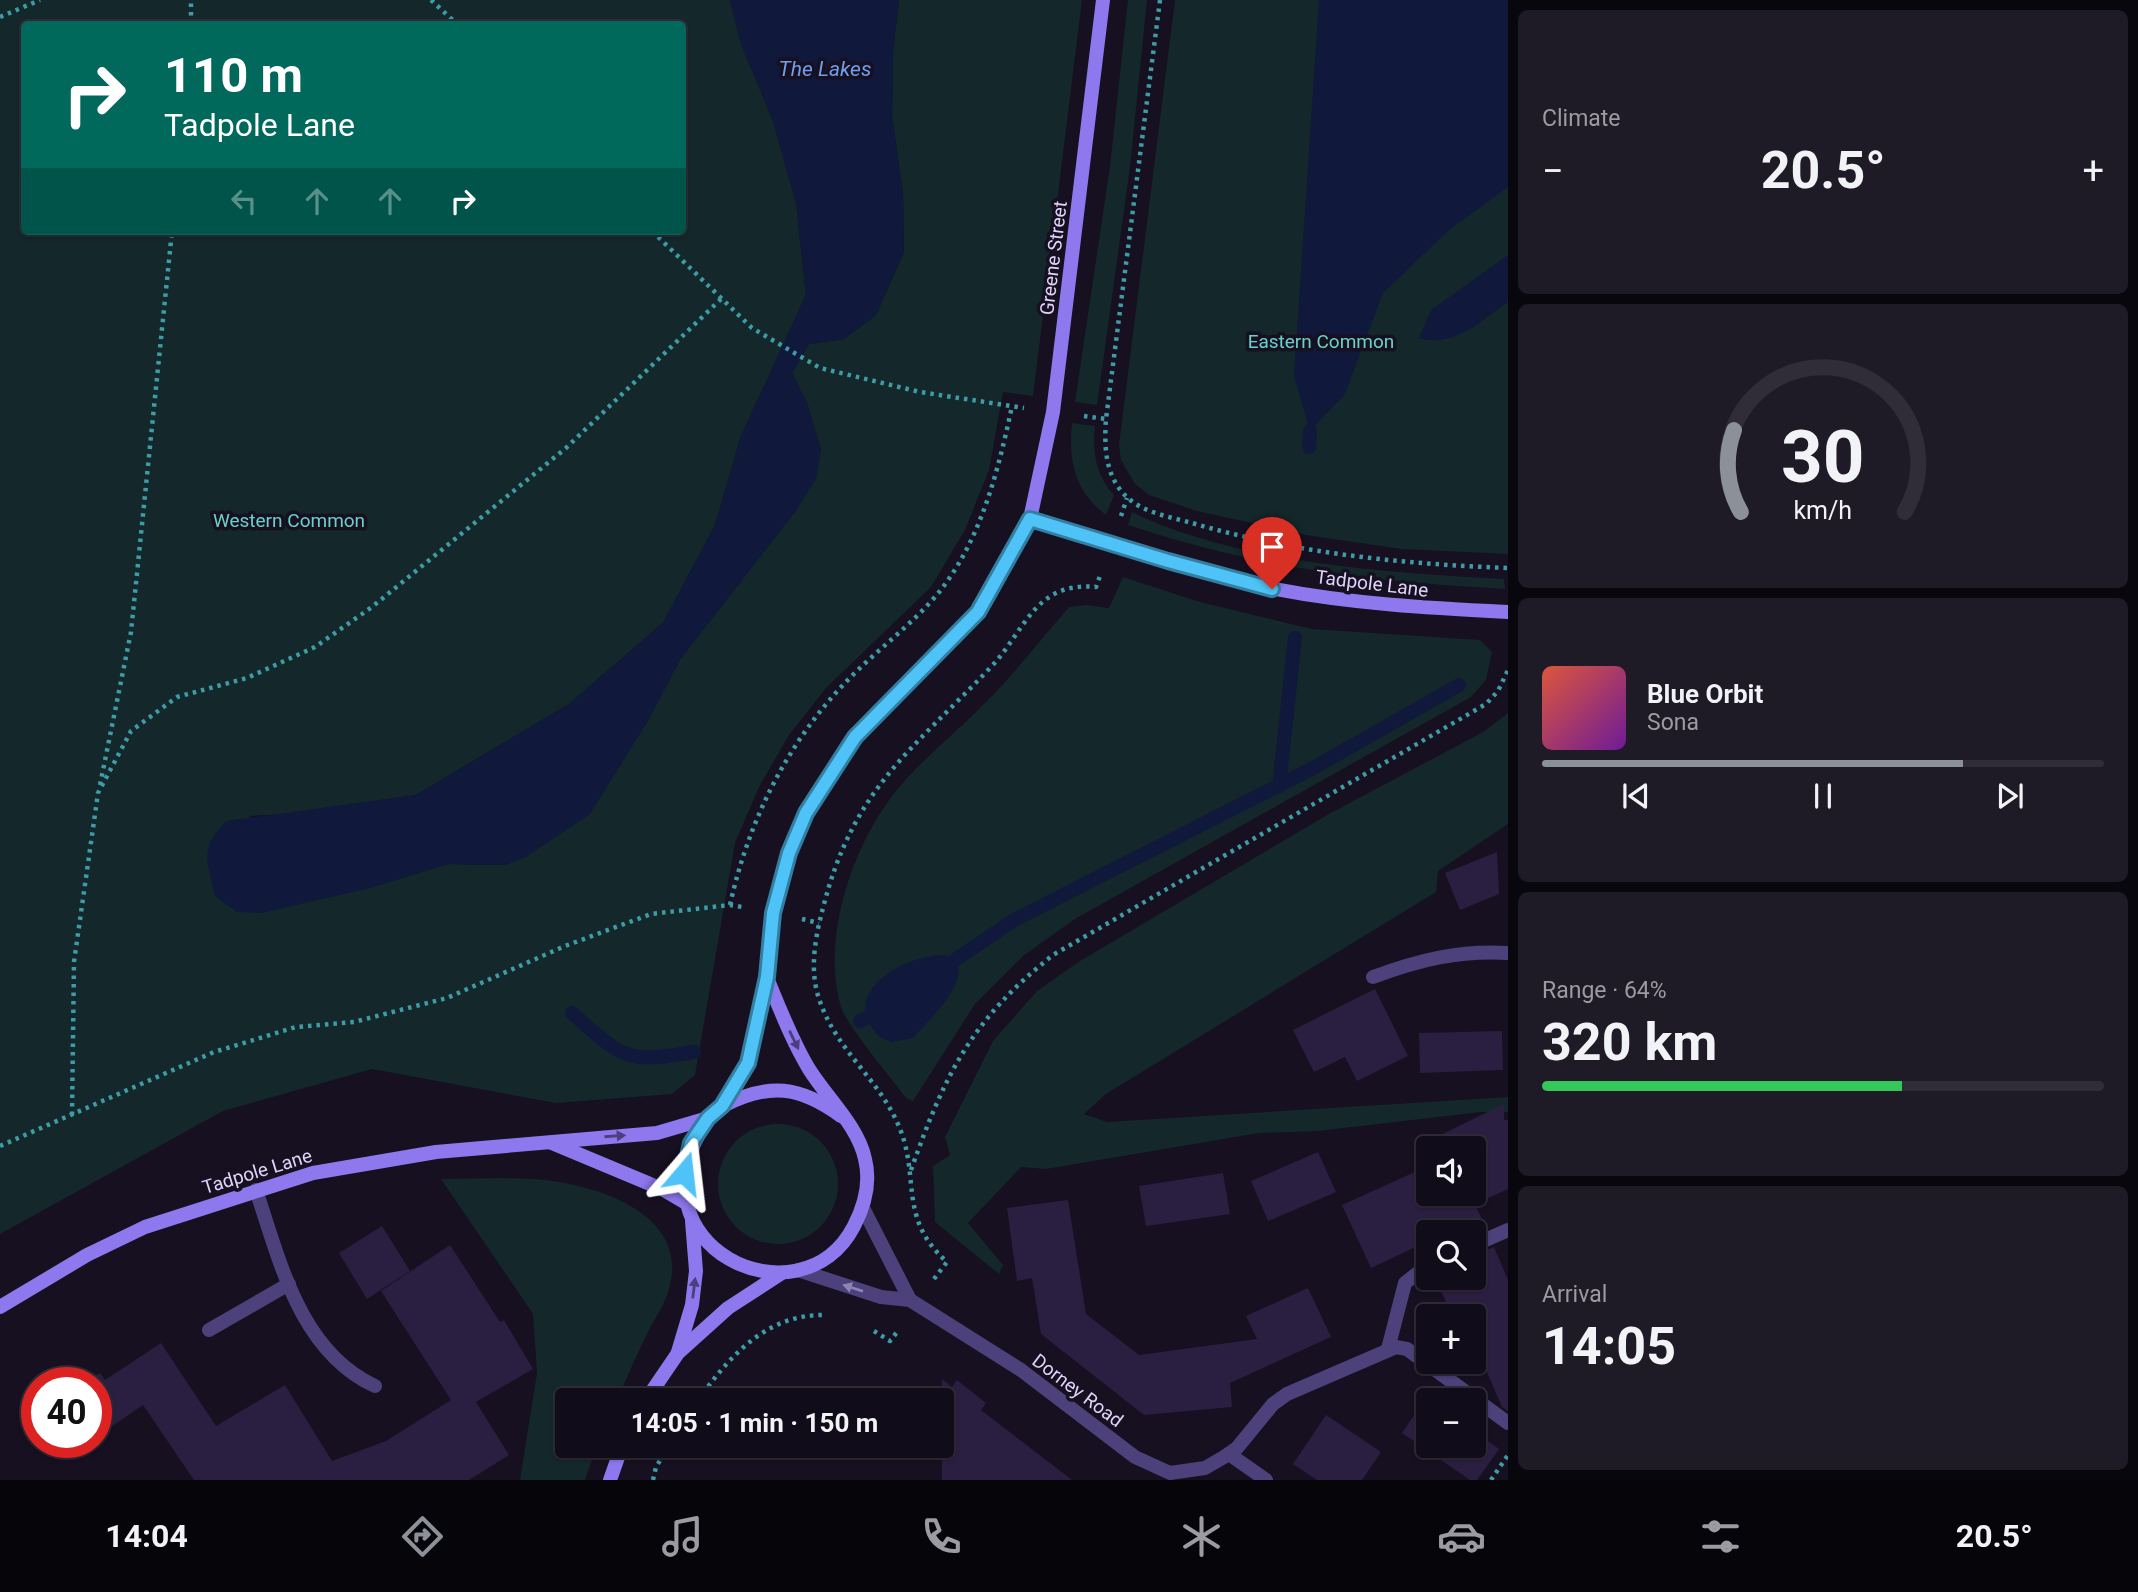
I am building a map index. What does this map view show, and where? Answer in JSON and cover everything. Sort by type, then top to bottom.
[{"type":"street","name":"Greene Street","points":[[1030,519],[1053,412],[1103,0]]},
{"type":"street","name":"Tadpole Lane","points":[[722,1106],[748,1063],[767,977],[773,913],[789,853],[806,813],[855,737],[978,612],[1030,519],[1219,575],[1322,598],[1416,608],[1508,612]]},
{"type":"street","points":[[1373,977],[1422,959],[1460,952],[1508,953]]},
{"type":"street","name":"Tadpole Lane","points":[[767,977],[807,1065],[856,1136],[865,1159],[867,1184],[863,1208],[849,1236],[826,1258],[798,1270],[782,1273],[754,1270],[729,1261],[707,1243],[692,1220],[686,1203],[684,1173],[691,1143],[708,1118],[722,1106],[745,1094],[770,1089],[796,1091],[820,1101],[841,1116]]},
{"type":"street","name":"Tadpole Lane","points":[[0,1307],[87,1255],[145,1227],[256,1190],[360,1163],[547,1141],[657,1133],[708,1118]]},
{"type":"street","name":"Tadpole Lane","points":[[547,1141],[662,1189],[686,1203]]},
{"type":"street","points":[[256,1190],[289,1284],[321,1344],[354,1377],[374,1386]]},
{"type":"street","points":[[863,1208],[910,1300]]},
{"type":"street","points":[[678,1353],[692,1305],[696,1270],[692,1220]]},
{"type":"street","points":[[1486,1240],[1508,1230]]},
{"type":"street","name":"Dorney Road","points":[[798,1270],[881,1297],[910,1300],[1021,1370],[1135,1457],[1153,1474],[1205,1468],[1229,1454],[1273,1404],[1287,1394],[1388,1349]]},
{"type":"street","points":[[654,1388],[678,1353],[728,1308],[782,1273]]},
{"type":"street","points":[[1416,1274],[1405,1283],[1388,1349],[1407,1349],[1508,1423]]},
{"type":"street","points":[[209,1330],[289,1284]]},
{"type":"street","points":[[1229,1454],[1266,1480]]},
{"type":"street","points":[[610,1480],[618,1458]]},
{"type":"path","points":[[0,17],[40,0]]},
{"type":"path","points":[[191,0],[191,21]]},
{"type":"path","points":[[431,0],[454,21]]},
{"type":"path","points":[[1160,0],[1105,429],[1104,450],[1112,477],[1128,498],[1153,513],[1231,535],[1323,553],[1435,565],[1508,568]]},
{"type":"path","points":[[72,1115],[74,962],[98,793],[131,632],[172,235]]},
{"type":"path","points":[[0,1146],[214,1052],[296,1027],[354,1022],[447,998],[565,946],[652,914],[730,905],[738,867],[753,823],[777,776],[813,719],[844,683],[936,596],[960,559],[998,469],[1012,406],[920,392],[820,368],[752,328],[656,235]]},
{"type":"path","points":[[98,793],[131,731],[177,697],[247,678],[314,646],[372,607],[566,448],[721,299]]},
{"type":"path","points":[[902,1132],[890,1107],[837,1038],[817,990],[814,959],[819,923],[832,871],[858,814],[892,767],[991,667],[1036,606],[1057,592],[1079,585],[1096,587],[1128,498]]},
{"type":"path","points":[[911,1171],[947,1078],[981,1024],[1016,984],[1053,955],[1486,704],[1506,682],[1508,670]]},
{"type":"path","points":[[1491,1480],[1508,1455]]},
{"type":"path","points":[[653,1480],[661,1458]]},
{"type":"green space","name":"Western Common","points":[[0,0],[730,0],[741,44],[773,121],[796,203],[806,295],[741,436],[715,525],[663,623],[569,704],[416,795],[285,814],[249,816],[366,889],[448,864],[505,865],[515,861],[646,724],[681,658],[797,509],[821,450],[807,403],[792,373],[809,344],[844,339],[876,315],[904,252],[903,193],[892,116],[893,52],[899,0],[1082,0],[1033,396],[1003,392],[989,470],[965,530],[931,587],[826,688],[789,735],[759,787],[735,843],[695,1075],[672,1094],[556,1103],[372,1069],[223,1111],[0,1234]]},
{"type":"green space","points":[[1128,0],[1147,0],[1130,167],[1097,405],[1075,402],[1110,166]]},
{"type":"green space","name":"Eastern Common","points":[[1175,0],[1508,0],[1508,554],[1402,549],[1306,535],[1197,511],[1149,495],[1135,484],[1121,460],[1119,445]]},
{"type":"green space","points":[[1072,423],[1095,426],[1094,445],[1099,472],[1114,495],[1106,515],[1087,496],[1076,474],[1071,450]]},
{"type":"green space","points":[[1132,512],[1173,529],[1265,554],[1363,569],[1504,579],[1505,589],[1360,577],[1268,562],[1176,540],[1128,525]]},
{"type":"green space","points":[[1123,577],[1200,602],[1312,629],[1480,640],[1492,652],[1486,680],[1471,697],[1075,919],[1023,956],[975,1004],[913,1101],[906,1098],[870,1052],[841,1007],[836,980],[838,920],[856,861],[884,807],[911,774],[996,692],[1069,607],[1086,605],[1109,608]]},
{"type":"green space","points":[[1508,713],[1508,824],[1438,871],[1436,892],[1106,1094],[1084,1114],[1107,1122],[1508,1097],[1508,1112],[1481,1112],[1318,1131],[1259,1133],[1046,1169],[1021,1167],[968,1223],[1003,1265],[999,1274],[935,1222],[933,1166],[950,1155],[945,1137],[993,1041],[1037,991],[1080,961],[1327,815],[1483,732]]},
{"type":"green space","points":[[778,1124],[801,1128],[821,1141],[834,1161],[838,1184],[834,1207],[821,1227],[801,1240],[778,1244],[755,1240],[735,1227],[722,1207],[718,1184],[722,1161],[735,1141],[755,1128]]},
{"type":"green space","points":[[441,1179],[532,1179],[581,1186],[630,1206],[651,1221],[665,1239],[672,1262],[669,1289],[622,1388],[555,1388],[555,1458],[593,1458],[585,1480],[520,1480],[537,1373],[533,1314]]},
{"type":"water","name":"The Lakes","points":[[730,0],[899,0],[893,52],[892,116],[903,193],[904,251],[876,315],[844,339],[809,344],[792,373],[807,403],[821,450],[816,479],[797,509],[681,658],[646,724],[590,814],[526,857],[505,865],[448,864],[366,889],[261,913],[237,912],[215,896],[207,856],[212,840],[226,821],[416,795],[569,704],[663,623],[715,525],[741,436],[806,295],[796,203],[773,121],[741,44]]},
{"type":"water","points":[[1319,0],[1508,0],[1508,187],[1449,230],[1383,293],[1345,394],[1310,431],[1294,376]]},
{"type":"water","points":[[1508,255],[1508,302],[1455,336],[1432,340],[1419,338],[1431,310]]},
{"type":"water","points":[[946,955],[958,963],[958,973],[956,983],[944,1004],[913,1038],[892,1042],[880,1037],[868,1021],[866,1005],[871,991],[881,979],[912,961]]},
{"type":"building","points":[[1497,852],[1499,894],[1460,910],[1445,873]]},
{"type":"building","points":[[1375,989],[1408,1056],[1357,1081],[1345,1057],[1314,1072],[1293,1030]]},
{"type":"building","points":[[1502,1031],[1503,1070],[1420,1073],[1419,1033]]},
{"type":"building","points":[[1504,1104],[1504,1120],[1508,1120],[1508,1189],[1486,1199],[1486,1136],[1438,1136]]},
{"type":"building","points":[[1318,1152],[1336,1192],[1268,1221],[1251,1181]]},
{"type":"building","points":[[1416,1171],[1416,1206],[1476,1206],[1482,1220],[1416,1220],[1416,1247],[1371,1268],[1342,1205]]},
{"type":"building","points":[[1223,1173],[1230,1214],[1146,1226],[1139,1186]]},
{"type":"building","points":[[1068,1200],[1086,1314],[1139,1355],[1257,1339],[1246,1316],[1308,1288],[1331,1337],[1230,1383],[1232,1407],[1144,1415],[1041,1334],[1032,1278],[1017,1281],[1007,1208]]},
{"type":"building","points":[[382,1226],[410,1271],[367,1299],[339,1253]]},
{"type":"building","points":[[450,1245],[500,1322],[504,1320],[533,1369],[476,1402],[509,1455],[469,1480],[194,1480],[143,1405],[112,1426],[112,1375],[161,1343],[216,1426],[285,1385],[332,1461],[386,1441],[451,1400],[381,1291]]},
{"type":"building","points":[[1494,1247],[1508,1280],[1508,1411],[1502,1407],[1486,1370],[1486,1304],[1447,1304],[1441,1290],[1486,1290],[1486,1250]]},
{"type":"building","points":[[942,1379],[952,1387],[957,1380],[986,1403],[981,1410],[1072,1480],[942,1480],[942,1458],[954,1458],[954,1388],[942,1388]]},
{"type":"building","points":[[1416,1413],[1416,1443],[1402,1433]]},
{"type":"building","points":[[1326,1415],[1381,1452],[1362,1480],[1317,1480],[1293,1464]]},
{"type":"building","points":[[1486,1440],[1499,1449],[1477,1480],[1470,1480],[1438,1458],[1486,1458]]},
{"type":"waterway","points":[[1309,447],[1310,431]]},
{"type":"waterway","points":[[1279,786],[1295,638]]},
{"type":"waterway","points":[[955,960],[1014,920],[1315,767],[1459,685]]},
{"type":"waterway","points":[[572,1013],[603,1040],[626,1054],[653,1057],[694,1052]]},
{"type":"waterway","points":[[860,1021],[868,1017]]},
{"type":"route","points":[[684,1173],[691,1143],[708,1118],[722,1106],[748,1063],[767,977],[773,913],[789,853],[806,813],[828,775],[855,737],[964,630],[978,612],[1030,519],[1272,589]]}]
